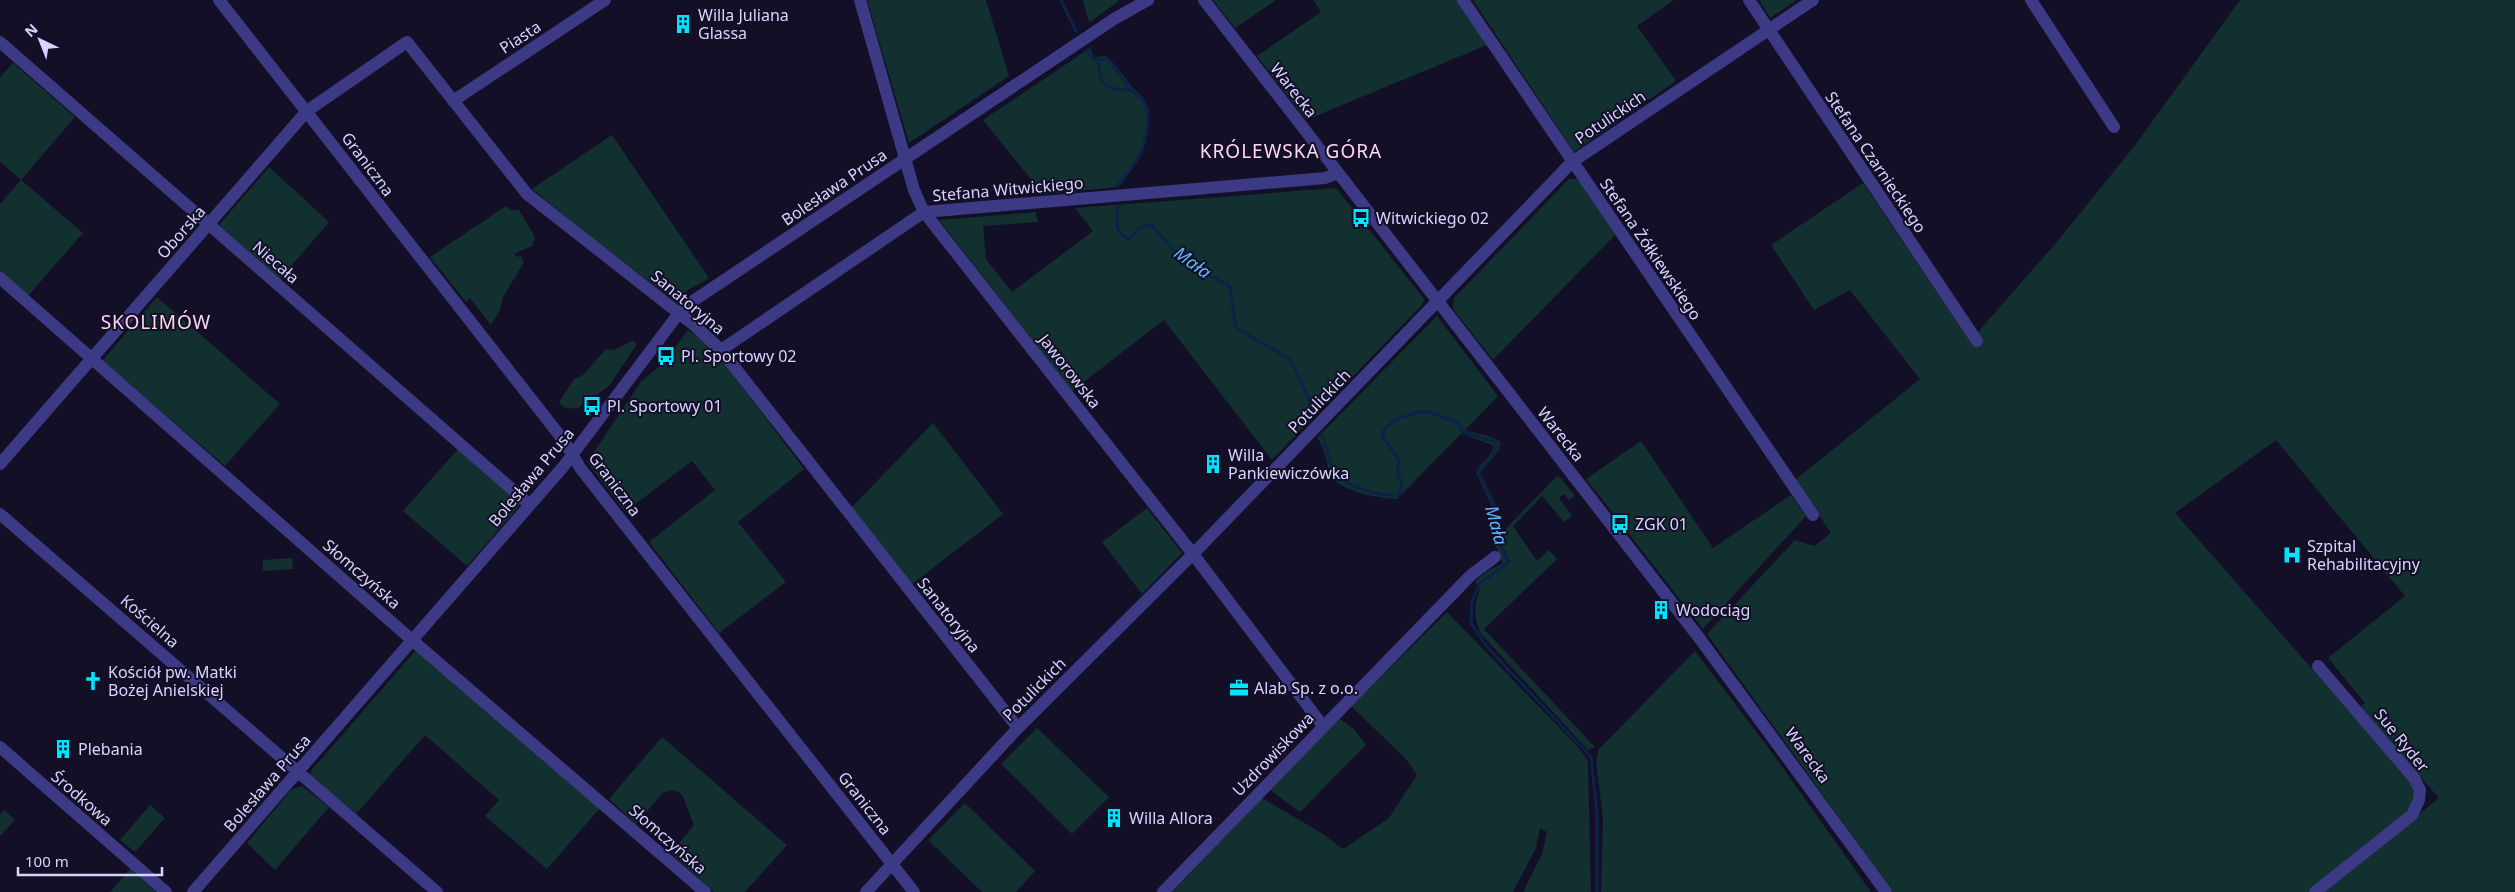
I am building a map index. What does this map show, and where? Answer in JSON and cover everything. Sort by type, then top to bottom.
[{"type":"street","name":"Graniczna","points":[[219,0],[573,455],[581,469],[914,892]]},
{"type":"street","name":"Piasta","points":[[453,100],[605,0]]},
{"type":"street","name":"Jaworowska","points":[[860,0],[907,158],[914,190],[924,212],[1193,554],[1323,726]]},
{"type":"street","name":"Bolesława Prusa","points":[[1114,19],[1134,0]]},
{"type":"street","name":"Bolesława Prusa","points":[[193,892],[573,455],[680,313],[696,299],[1114,19],[1148,0]]},
{"type":"street","name":"Warecka","points":[[1204,0],[1743,696],[1886,892]]},
{"type":"street","name":"Stefana Żółkiewskiego","points":[[1463,0],[1814,515]]},
{"type":"street","name":"Stefana Czarnieckiego","points":[[1748,0],[1977,341]]},
{"type":"street","name":"Potulickich","points":[[866,892],[1018,728],[1193,554],[1572,162],[1813,0]]},
{"type":"street","points":[[2031,0],[2114,127]]},
{"type":"street","name":"Niecała","points":[[0,42],[530,505]]},
{"type":"street","name":"Oborska","points":[[0,464],[307,111],[407,42]]},
{"type":"street","name":"Sanatoryjna","points":[[407,42],[527,194],[680,313],[720,350],[1018,728]]},
{"type":"street","name":"Stefana Witwickiego","points":[[720,350],[924,212],[1325,178],[1338,173]]},
{"type":"street","name":"Słomczyńska","points":[[0,278],[412,640],[705,892]]},
{"type":"street","name":"Kościelna","points":[[0,514],[175,664],[297,773],[437,892]]},
{"type":"street","name":"Uzdrowiskowa","points":[[1163,892],[1471,575],[1495,557]]},
{"type":"street","name":"Sue Ryder","points":[[2315,892],[2412,814],[2419,800],[2420,790],[2405,766],[2318,666]]},
{"type":"street","name":"Środkowa","points":[[0,748],[166,892]]},
{"type":"green space","points":[[867,0],[986,0],[1009,76],[909,143]]},
{"type":"green space","points":[[1083,0],[1120,0],[1089,23]]},
{"type":"green space","points":[[1213,0],[1276,0],[1235,28]]},
{"type":"green space","points":[[1313,0],[1457,0],[1487,45],[1306,120],[1257,56],[1321,12]]},
{"type":"green space","points":[[1473,0],[1674,0],[1637,26],[1676,81],[1574,152]]},
{"type":"green space","points":[[1759,0],[1797,0],[1770,18]]},
{"type":"green space","points":[[2240,0],[2515,0],[2515,892],[2323,892],[2439,798],[2359,708],[2365,703],[2328,658],[2405,596],[2276,440],[2175,513],[2415,786],[2416,794],[2409,812],[2310,892],[1893,892],[1707,634],[1795,540],[1814,546],[1831,533],[1795,480],[1920,379],[1850,290],[1814,310],[1771,245],[1863,183],[1970,341],[2056,243],[2136,144]]},
{"type":"green space","points":[[1090,48],[1094,57],[1105,56],[1111,60],[1134,89],[1143,97],[1149,111],[1146,142],[1140,158],[1119,187],[1043,194],[983,120]]},
{"type":"green space","points":[[13,63],[75,117],[21,180],[0,161],[0,77]]},
{"type":"green space","points":[[612,135],[709,278],[683,293],[666,294],[532,189]]},
{"type":"green space","points":[[269,167],[329,222],[280,279],[219,225]]},
{"type":"green space","points":[[1569,179],[1578,179],[1615,235],[1493,360],[1453,309],[1454,298]]},
{"type":"green space","points":[[21,180],[83,233],[28,296],[0,271],[0,204]]},
{"type":"green space","points":[[1336,188],[1425,300],[1272,460],[1164,320],[1072,391],[939,220],[1036,212],[1038,222],[983,226],[986,259],[1012,292],[1093,231],[1075,208]]},
{"type":"green space","points":[[506,206],[511,210],[519,210],[535,237],[532,246],[514,254],[517,257],[521,256],[524,262],[503,297],[500,310],[491,325],[470,298],[466,302],[430,257]]},
{"type":"green space","points":[[157,297],[280,404],[225,466],[102,361]]},
{"type":"green space","points":[[1437,316],[1498,396],[1465,430],[1488,436],[1500,442],[1499,450],[1480,473],[1496,505],[1496,523],[1500,535],[1558,475],[1575,496],[1569,500],[1564,494],[1559,498],[1572,516],[1564,522],[1542,496],[1513,526],[1537,561],[1549,550],[1557,559],[1484,629],[1595,747],[1588,750],[1481,634],[1478,628],[1475,611],[1480,588],[1475,582],[1486,572],[1503,563],[1492,538],[1491,505],[1476,473],[1490,455],[1494,446],[1462,433],[1397,499],[1350,490],[1335,480],[1317,438]]},
{"type":"green space","points":[[688,330],[712,347],[804,469],[738,522],[786,582],[719,633],[649,542],[715,490],[692,461],[625,512],[587,462],[641,382],[665,361]]},
{"type":"green space","points":[[632,341],[637,344],[609,386],[577,409],[563,407],[559,402],[574,379],[583,375],[606,349],[614,350]]},
{"type":"green space","points":[[933,423],[1003,514],[911,585],[851,508]]},
{"type":"green space","points":[[1641,441],[1713,548],[1791,495],[1806,516],[1703,629],[1586,479]]},
{"type":"green space","points":[[458,449],[521,504],[467,566],[403,511]]},
{"type":"green space","points":[[1147,508],[1182,553],[1142,594],[1102,542]]},
{"type":"green space","points":[[292,558],[293,569],[263,571],[263,560]]},
{"type":"green space","points":[[1447,612],[1578,747],[1588,761],[1591,892],[1523,892],[1542,854],[1547,832],[1540,828],[1536,848],[1513,892],[1172,892],[1262,798],[1323,834],[1343,849],[1389,818],[1417,775],[1405,758],[1351,706]]},
{"type":"green space","points":[[417,649],[600,808],[547,869],[485,816],[499,800],[425,735],[356,814],[311,775],[311,771]]},
{"type":"green space","points":[[1695,651],[1773,754],[1871,892],[1601,892],[1603,818],[1596,763],[1598,750]]},
{"type":"green space","points":[[1339,718],[1354,729],[1366,745],[1300,812],[1270,790]]},
{"type":"green space","points":[[1037,728],[1109,797],[1072,834],[1001,764]]},
{"type":"green space","points":[[662,737],[787,845],[745,892],[714,892],[671,853],[694,825],[682,794],[672,790],[663,793],[636,824],[609,799]]},
{"type":"green space","points":[[302,786],[329,807],[275,870],[247,843],[292,789]]},
{"type":"green space","points":[[965,803],[1035,871],[1016,892],[982,892],[928,840]]},
{"type":"green space","points":[[150,805],[165,818],[135,852],[120,840]]},
{"type":"green space","points":[[4,810],[15,820],[0,836],[0,815]]},
{"type":"green space","points":[[130,869],[156,892],[110,892]]},
{"type":"waterway","name":"Mała","points":[[1061,0],[1076,31]]},
{"type":"waterway","name":"Mała","points":[[1086,51],[1097,62],[1104,84],[1111,88],[1133,92],[1145,104],[1148,122],[1141,151],[1134,165],[1117,186]]},
{"type":"waterway","name":"Mała","points":[[1096,60],[1108,59],[1132,91]]},
{"type":"waterway","name":"Mała","points":[[1118,207],[1117,226],[1118,230],[1125,237],[1130,239],[1141,227],[1152,225],[1174,251],[1196,269],[1228,285],[1236,328],[1290,359],[1309,399],[1311,419]]},
{"type":"waterway","name":"Mała","points":[[1322,435],[1331,465],[1340,478],[1356,487],[1391,495],[1399,495],[1402,483],[1397,472],[1399,461],[1382,435],[1384,430],[1396,419],[1419,412],[1428,412],[1457,422],[1463,432],[1495,442],[1496,452],[1478,473],[1494,506],[1496,536],[1509,562],[1480,583],[1472,601],[1471,623],[1488,648],[1591,757],[1597,813],[1597,892]]},
{"type":"place","name":"Willa Juliana Glassa","points":[[683,24]]},
{"type":"place","name":"Witwickiego 02","points":[[1361,218]]},
{"type":"place","name":"Pl. Sportowy 02","points":[[666,356]]},
{"type":"place","name":"Pl. Sportowy 01","points":[[592,406]]},
{"type":"place","name":"Willa Pankiewiczówka","points":[[1213,464]]},
{"type":"place","name":"ZGK 01","points":[[1620,524]]},
{"type":"place","name":"Szpital Rehabilitacyjny","points":[[2292,555]]},
{"type":"place","name":"Wodociąg","points":[[1661,610]]},
{"type":"place","name":"Kościół pw. Matki Bożej Anielskiej","points":[[93,681]]},
{"type":"place","name":"Alab Sp. z o.o.","points":[[1239,688]]},
{"type":"place","name":"Plebania","points":[[63,749]]},
{"type":"place","name":"Willa Allora","points":[[1114,818]]},
{"type":"district","name":"KRÓLEWSKA GÓRA","points":[[1291,151]]},
{"type":"district","name":"SKOLIMÓW","points":[[156,322]]}]
